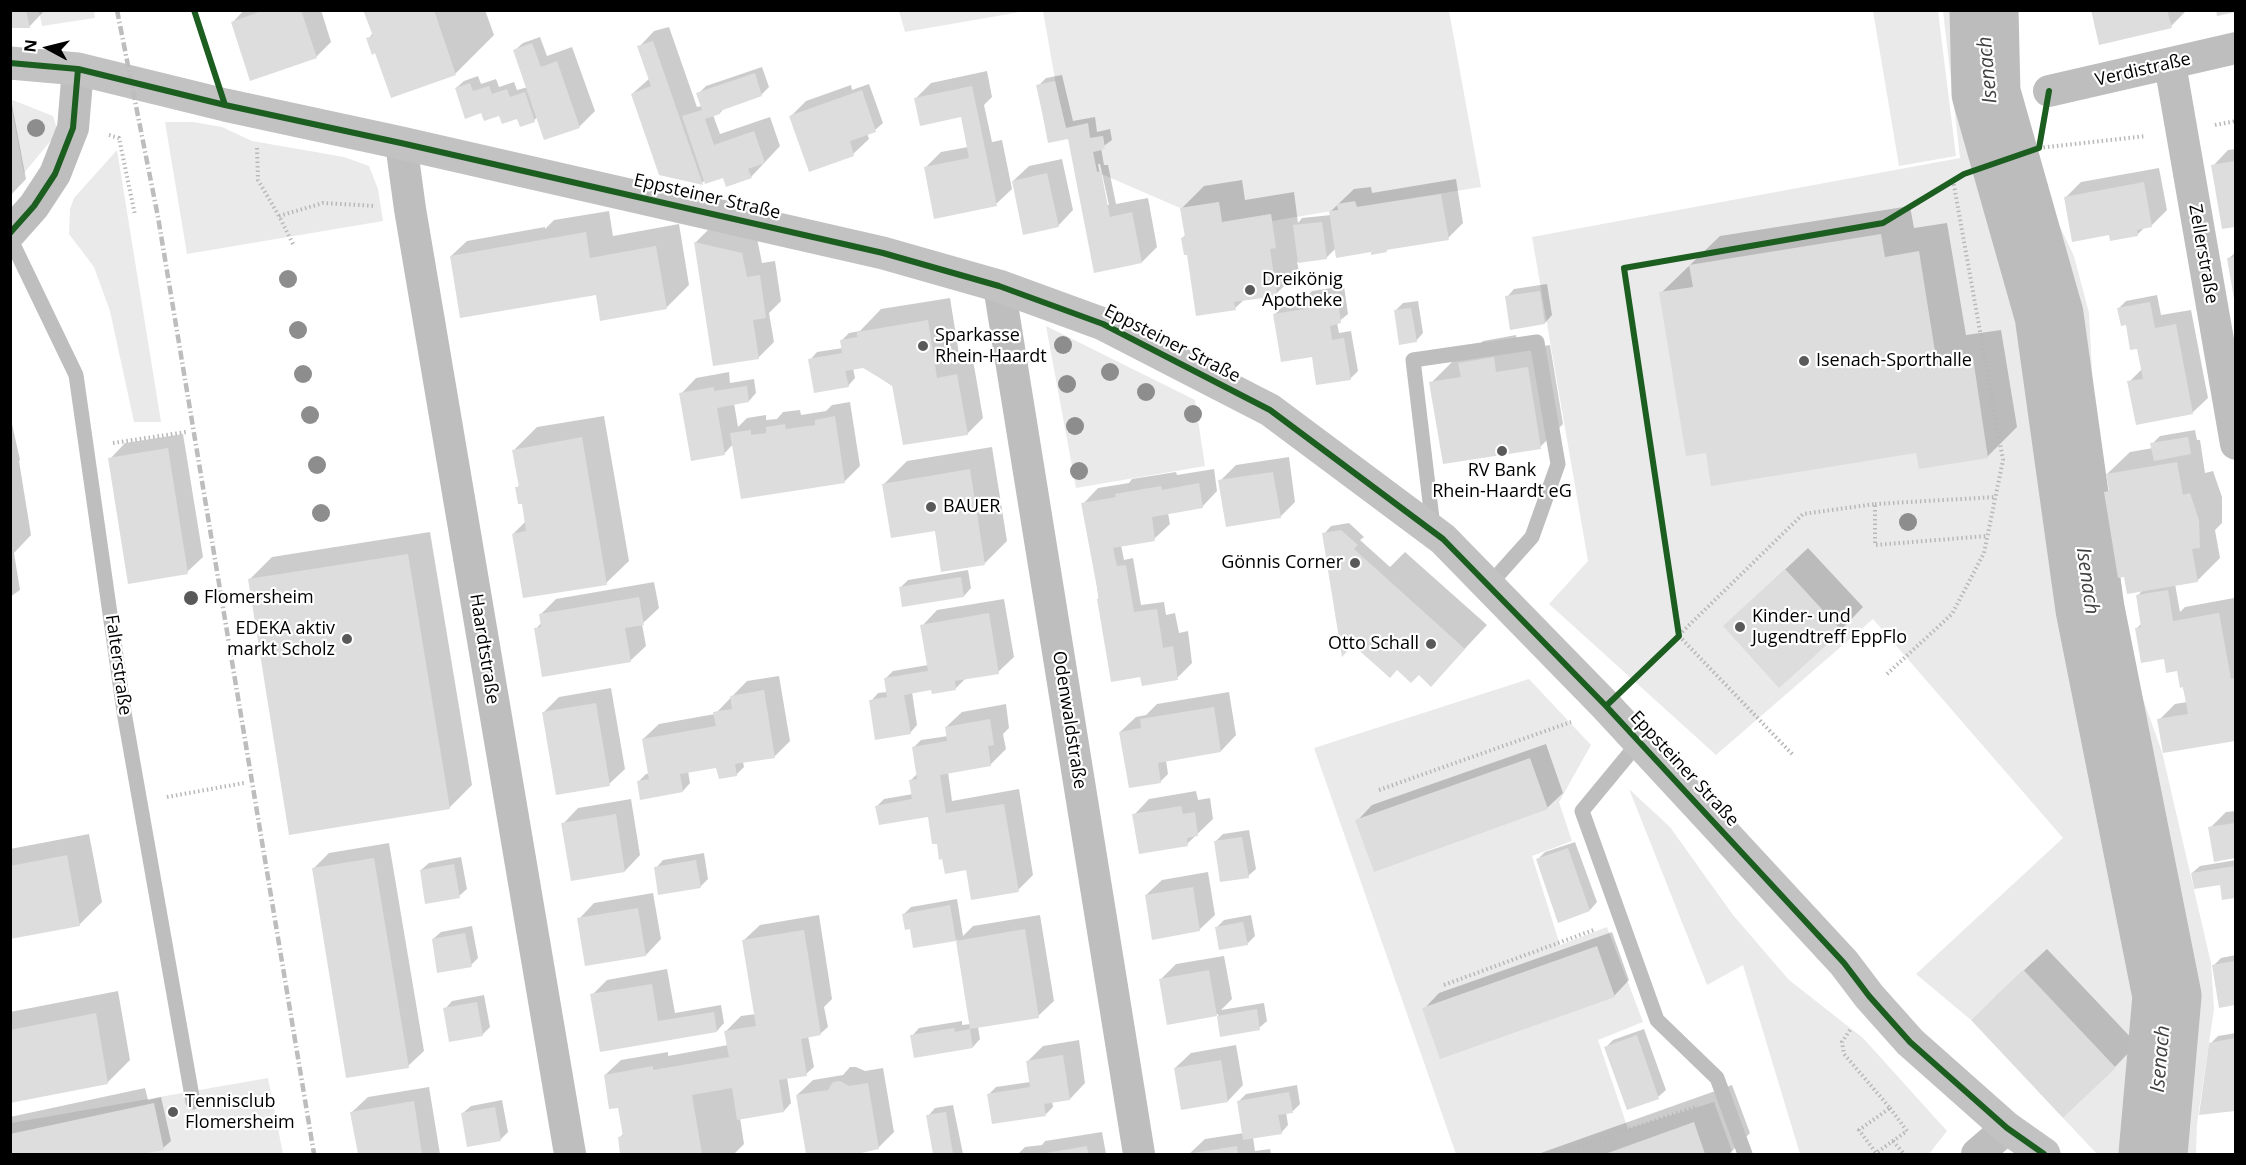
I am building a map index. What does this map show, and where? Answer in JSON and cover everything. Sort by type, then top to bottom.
[{"type":"main road","name":"Eppsteiner Straße","points":[[10,63],[78,69],[254,112],[401,143],[883,253],[999,286],[1102,324],[1270,410],[1433,530],[1606,706],[1844,963],[1869,996],[1910,1041],[2007,1128],[2044,1155]]},
{"type":"street","name":"Verdistraße","points":[[2049,92],[2235,48]]},
{"type":"street","name":"Zellerstraße","points":[[2170,64],[2235,444]]},
{"type":"street","points":[[10,233],[34,206],[55,174],[73,128],[78,69]]},
{"type":"street","name":"Haardtstraße","points":[[401,143],[410,209],[570,1155]]},
{"type":"street","name":"Odenwaldstraße","points":[[999,286],[1139,1155]]},
{"type":"street","points":[[1977,1155],[2007,1128]]},
{"type":"lane","name":"Falterstraße","points":[[10,238],[76,375],[124,712],[193,1102]]},
{"type":"lane","points":[[1433,530],[1413,360],[1538,342],[1558,464],[1532,537],[1489,585]]},
{"type":"lane","points":[[1639,742],[1582,811],[1658,1020],[1717,1078],[1745,1155]]},
{"type":"path","points":[[254,112],[258,180],[294,246]]},
{"type":"path","points":[[2039,148],[2182,132]]},
{"type":"path","points":[[119,138],[135,215]]},
{"type":"path","points":[[1887,674],[1952,614],[1984,553],[2003,460],[1953,180]]},
{"type":"path","points":[[279,216],[323,203],[410,209]]},
{"type":"path","points":[[86,447],[186,432]]},
{"type":"path","points":[[1794,756],[1679,635],[1803,514],[1875,504],[1995,497]]},
{"type":"path","points":[[1875,504],[1875,545],[1987,536]]},
{"type":"path","points":[[1379,790],[1585,717],[1589,723],[1606,706]]},
{"type":"path","points":[[140,802],[244,783]]},
{"type":"path","points":[[1444,985],[1622,920]]},
{"type":"path","points":[[1869,996],[1842,1042],[1844,1054],[1890,1108],[1908,1131],[1876,1153],[1859,1130],[1890,1108]]},
{"type":"path","points":[[1557,1155],[1724,1096]]},
{"type":"path","points":[[1893,1141],[1904,1155]]},
{"type":"shaded area","points":[[899,10],[1026,11],[905,32]]},
{"type":"shaded area","points":[[39,11],[94,11],[95,18],[42,26]]},
{"type":"shaded area","points":[[1043,11],[1449,11],[1481,187],[1357,207],[1337,204],[1338,210],[1272,221],[1271,214],[1222,222],[1219,202],[1180,208],[1097,172],[1093,152],[1105,149],[1103,136],[1090,138],[1087,124],[1066,128],[1060,108]]},
{"type":"shaded area","points":[[1873,11],[1938,11],[1956,156],[1899,166]]},
{"type":"shaded area","points":[[1943,11],[2018,11],[2010,67],[2039,173],[2051,208],[2074,256],[2089,313],[2102,566],[2109,604],[2162,752],[2211,963],[2214,1009],[2197,1124],[2196,1154],[2097,1154],[2063,1118],[2116,1068],[2024,970],[1971,1020],[1916,974],[2063,838],[1873,619],[1716,755],[1549,604],[1588,561],[1532,237],[1960,158]]},
{"type":"shaded area","points":[[10,99],[53,116],[58,132],[24,173]]},
{"type":"shaded area","points":[[165,122],[193,122],[222,127],[252,141],[344,157],[369,166],[378,189],[383,221],[187,254]]},
{"type":"shaded area","points":[[117,150],[161,422],[134,422],[110,311],[94,267],[69,234],[70,209],[74,198]]},
{"type":"shaded area","points":[[1046,326],[1195,400],[1205,466],[1076,488]]},
{"type":"shaded area","points":[[1529,679],[1591,745],[1559,802],[1572,841],[1532,856],[1560,945],[1607,927],[1643,1022],[1598,1040],[1628,1129],[1714,1102],[1733,1154],[1456,1154],[1314,748]]},
{"type":"shaded area","points":[[1629,789],[1670,827],[1733,915],[1789,980],[1863,1038],[1947,1131],[1929,1154],[1800,1154],[1743,965],[1707,985]]},
{"type":"shaded area","name":"Tennisclub Flomersheim","points":[[268,1078],[283,1154],[11,1154],[11,1123]]},
{"type":"building","points":[[10,10],[26,10],[30,28],[10,28]]},
{"type":"building","points":[[265,10],[301,10],[317,58],[250,81],[231,22]]},
{"type":"building","points":[[363,10],[434,10],[456,75],[391,98],[375,53],[372,55],[366,38],[373,36]]},
{"type":"building","points":[[2091,10],[2167,10],[2172,28],[2099,45]]},
{"type":"building","points":[[2216,10],[2236,10],[2236,12],[2217,16]]},
{"type":"building","points":[[653,41],[703,185],[659,175],[631,94],[651,86],[637,46]]},
{"type":"building","points":[[532,43],[541,67],[557,61],[580,128],[544,140],[513,50]]},
{"type":"building","points":[[755,73],[762,96],[720,111],[720,114],[705,119],[714,145],[754,131],[765,163],[748,169],[752,178],[726,187],[723,178],[705,184],[682,116],[702,110],[696,93]]},
{"type":"building","points":[[1055,81],[1066,128],[1088,123],[1090,138],[1103,136],[1105,149],[1093,152],[1097,172],[1101,171],[1110,217],[1132,212],[1142,263],[1094,273],[1068,139],[1048,143],[1036,85]]},
{"type":"building","points":[[470,83],[473,91],[489,86],[492,94],[507,89],[510,97],[525,92],[535,122],[520,127],[517,119],[502,124],[499,116],[484,121],[481,113],[465,119],[455,88]]},
{"type":"building","points":[[972,86],[997,206],[934,219],[924,167],[969,158],[961,117],[920,126],[914,98]]},
{"type":"building","points":[[862,90],[876,132],[850,141],[854,156],[809,172],[789,116]]},
{"type":"building","points":[[2235,161],[2235,227],[2222,229],[2211,165]]},
{"type":"building","points":[[1047,173],[1059,227],[1023,235],[1012,181]]},
{"type":"building","points":[[2144,182],[2152,227],[2137,230],[2138,236],[2110,241],[2109,235],[2072,242],[2064,197]]},
{"type":"building","points":[[1441,194],[1449,240],[1386,250],[1387,252],[1371,255],[1371,252],[1336,258],[1329,211],[1338,210],[1337,204],[1355,201],[1357,207]]},
{"type":"building","points":[[1219,202],[1222,222],[1271,214],[1276,248],[1270,249],[1277,296],[1234,302],[1236,310],[1196,316],[1187,255],[1184,255],[1181,238],[1185,237],[1180,208]]},
{"type":"building","points":[[1322,222],[1327,259],[1298,263],[1293,225]]},
{"type":"building","points":[[586,232],[590,258],[656,246],[667,309],[600,321],[596,295],[460,318],[450,256]]},
{"type":"building","name":"Isenach-Sporthalle","points":[[1881,234],[1885,257],[1919,251],[1937,364],[1973,358],[1988,458],[1919,469],[1916,453],[1711,486],[1706,453],[1686,456],[1659,292],[1693,287],[1689,265]]},
{"type":"building","points":[[694,242],[742,253],[747,277],[760,275],[766,318],[753,320],[759,359],[713,366]]},
{"type":"building","points":[[2235,257],[2235,298],[2234,299],[2227,258]]},
{"type":"building","points":[[1540,291],[1545,324],[1510,330],[1505,296]]},
{"type":"building","points":[[1337,293],[1341,323],[1330,326],[1332,340],[1344,338],[1351,380],[1316,385],[1312,357],[1281,362],[1273,314],[1305,309],[1303,298]]},
{"type":"building","points":[[2150,302],[2155,328],[2176,324],[2193,414],[2136,425],[2127,381],[2143,379],[2137,349],[2130,350],[2126,325],[2121,326],[2117,308]]},
{"type":"building","points":[[1411,308],[1417,342],[1399,345],[1394,310]]},
{"type":"building","points":[[928,320],[937,378],[957,374],[968,435],[903,445],[892,385],[863,368],[845,371],[849,387],[814,393],[808,359],[842,353],[840,340],[857,337],[857,332]]},
{"type":"building","points":[[1494,357],[1496,372],[1528,367],[1541,449],[1443,464],[1429,382],[1461,377],[1458,363]]},
{"type":"building","points":[[747,386],[749,402],[717,408],[725,455],[691,461],[679,393],[714,387],[714,391]]},
{"type":"building","points":[[835,416],[845,483],[741,499],[730,433],[751,430],[751,435],[766,433],[766,427],[785,424],[786,429],[815,425],[815,420]]},
{"type":"building","points":[[582,437],[607,585],[523,598],[512,534],[526,531],[522,504],[518,504],[515,487],[519,487],[512,450]]},
{"type":"building","points":[[2188,437],[2191,454],[2154,461],[2150,443]]},
{"type":"building","points":[[168,448],[188,574],[128,584],[108,458]]},
{"type":"building","points":[[2177,462],[2183,495],[2190,493],[2199,520],[2200,548],[2192,549],[2198,582],[2127,594],[2124,577],[2118,578],[2104,492],[2109,491],[2106,474]]},
{"type":"building","name":"BAUER","points":[[970,469],[985,565],[941,572],[935,531],[891,538],[882,484]]},
{"type":"building","points":[[1273,472],[1281,518],[1226,527],[1218,480]]},
{"type":"building","points":[[1199,483],[1203,508],[1152,517],[1155,541],[1113,548],[1117,566],[1126,565],[1134,612],[1157,609],[1163,648],[1173,646],[1178,680],[1142,686],[1140,677],[1111,682],[1097,599],[1099,598],[1081,503],[1161,486],[1162,490]]},
{"type":"building","points":[[1341,530],[1358,545],[1354,549],[1465,649],[1431,687],[1419,675],[1411,683],[1397,670],[1390,678],[1353,645],[1342,657],[1322,533]]},
{"type":"building","points":[[408,554],[450,809],[289,835],[248,579]]},
{"type":"building","points":[[1785,569],[1842,631],[1779,688],[1723,626]]},
{"type":"building","points":[[961,577],[964,597],[902,607],[899,587]]},
{"type":"building","points":[[2168,590],[2173,621],[2219,613],[2231,679],[2235,678],[2235,741],[2163,753],[2157,719],[2188,714],[2183,687],[2180,688],[2177,671],[2166,673],[2164,659],[2141,663],[2135,628],[2141,627],[2136,595]]},
{"type":"building","points":[[639,597],[644,625],[625,628],[631,662],[542,677],[534,628],[541,627],[539,614]]},
{"type":"building","points":[[989,613],[999,674],[955,681],[956,690],[932,694],[931,690],[904,695],[911,734],[875,740],[869,700],[887,697],[884,678],[928,671],[920,625]]},
{"type":"building","points":[[764,690],[775,758],[735,764],[737,776],[719,779],[716,768],[680,774],[683,792],[640,800],[637,781],[649,779],[642,739],[716,726],[713,712],[732,709],[730,696]]},
{"type":"building","points":[[596,703],[610,786],[556,795],[542,712]]},
{"type":"building","points":[[1214,707],[1221,752],[1158,763],[1161,783],[1129,788],[1119,732],[1141,728],[1140,719]]},
{"type":"building","points":[[990,719],[994,745],[988,746],[991,766],[940,775],[946,813],[1004,804],[1019,892],[971,900],[966,870],[945,874],[942,859],[939,860],[937,844],[932,844],[928,817],[879,825],[875,806],[912,799],[909,780],[917,779],[912,747],[947,741],[945,727]]},
{"type":"building","points":[[1530,758],[1548,809],[1374,872],[1355,820]]},
{"type":"building","points":[[1181,806],[1183,814],[1195,812],[1198,836],[1187,838],[1188,846],[1139,854],[1132,814]]},
{"type":"building","points":[[616,814],[625,872],[571,881],[561,823]]},
{"type":"building","points":[[2235,823],[2235,858],[2214,862],[2208,827]]},
{"type":"building","points":[[1242,837],[1249,878],[1220,882],[1214,841]]},
{"type":"building","points":[[1568,848],[1590,911],[1558,923],[1536,859]]},
{"type":"building","points":[[67,855],[80,926],[10,939],[10,866]]},
{"type":"building","points":[[374,858],[409,1068],[346,1078],[312,868]]},
{"type":"building","points":[[696,860],[701,888],[658,895],[654,867]]},
{"type":"building","points":[[454,864],[460,898],[425,904],[420,870]]},
{"type":"building","points":[[2235,866],[2235,898],[2222,900],[2220,885],[2194,889],[2191,873]]},
{"type":"building","points":[[1193,887],[1200,931],[1152,940],[1145,895]]},
{"type":"building","points":[[950,905],[956,941],[913,948],[910,929],[905,930],[902,914]]},
{"type":"building","points":[[638,908],[646,956],[585,966],[577,918]]},
{"type":"building","points":[[1243,922],[1248,945],[1219,950],[1215,927]]},
{"type":"building","points":[[1025,929],[1039,1018],[970,1029],[956,941]]},
{"type":"building","points":[[804,930],[821,1035],[801,1039],[807,1076],[779,1080],[784,1112],[737,1120],[732,1088],[692,1095],[702,1154],[620,1154],[618,1137],[623,1136],[618,1108],[609,1109],[604,1075],[653,1066],[653,1070],[729,1057],[724,1031],[756,1026],[742,940]]},
{"type":"building","points":[[465,933],[472,967],[437,973],[432,939]]},
{"type":"building","points":[[1597,946],[1615,997],[1440,1059],[1422,1008]]},
{"type":"building","points":[[2235,961],[2235,1005],[2219,1008],[2212,965]]},
{"type":"building","points":[[1209,970],[1217,1016],[1167,1025],[1159,979]]},
{"type":"building","points":[[2023,970],[2116,1068],[2063,1118],[1971,1020]]},
{"type":"building","points":[[652,984],[658,1021],[714,1012],[717,1032],[600,1052],[590,994]]},
{"type":"building","points":[[477,1002],[483,1036],[449,1042],[443,1008]]},
{"type":"building","points":[[1257,1009],[1260,1030],[1220,1037],[1217,1016]]},
{"type":"building","points":[[96,1013],[108,1084],[10,1103],[10,1030]]},
{"type":"building","points":[[954,1028],[955,1032],[970,1029],[973,1048],[914,1058],[910,1035]]},
{"type":"building","points":[[1637,1035],[1659,1099],[1627,1110],[1604,1047]]},
{"type":"building","points":[[2235,1038],[2235,1111],[2199,1115],[2209,1043]]},
{"type":"building","points":[[1063,1055],[1070,1100],[1044,1104],[1046,1116],[992,1124],[987,1094],[1030,1087],[1026,1061]]},
{"type":"building","points":[[1221,1060],[1228,1102],[1181,1110],[1174,1068]]},
{"type":"building","points":[[840,1081],[849,1086],[868,1083],[879,1149],[857,1154],[806,1154],[796,1095],[828,1090],[833,1082]]},
{"type":"building","points":[[1289,1092],[1293,1113],[1278,1115],[1282,1134],[1243,1140],[1237,1101]]},
{"type":"building","points":[[414,1101],[422,1154],[358,1154],[350,1112]]},
{"type":"building","points":[[154,1103],[164,1150],[142,1154],[10,1154],[10,1134]]},
{"type":"building","points":[[495,1107],[501,1141],[467,1147],[461,1113]]},
{"type":"building","points":[[946,1112],[953,1154],[933,1154],[926,1115]]},
{"type":"building","points":[[1694,1122],[1705,1154],[1605,1154]]},
{"type":"building","points":[[1087,1146],[1088,1154],[1046,1154],[1046,1153]]},
{"type":"building","points":[[1237,1146],[1238,1154],[1193,1154],[1193,1153]]},
{"type":"waterway","name":"Isenach","points":[[1984,10],[1986,93],[2049,315],[2090,609],[2167,996],[2153,1154]]},
{"type":"railway","points":[[117,10],[158,217],[314,1154]]},
{"type":"cycle path","points":[[194,10],[225,105]]},
{"type":"cycle path","points":[[10,63],[78,69],[225,105],[883,253],[999,286],[1103,324],[1270,410],[1443,539],[1606,706],[1844,963],[1869,996],[1910,1042],[2007,1128],[2044,1154]]},
{"type":"cycle path","points":[[10,233],[34,206],[55,174],[73,128],[78,69]]},
{"type":"cycle path","points":[[1606,706],[1679,636],[1624,268],[1883,223],[1964,174],[2039,148],[2049,91]]},
{"type":"place","name":"Dreikönig Apotheke","points":[[1250,290]]},
{"type":"place","name":"Sparkasse Rhein-Haardt","points":[[923,346]]},
{"type":"place","name":"Isenach-Sporthalle","points":[[1804,361]]},
{"type":"place","name":"RV Bank Rhein-Haardt eG","points":[[1502,451]]},
{"type":"place","name":"BAUER","points":[[931,507]]},
{"type":"place","name":"Gönnis Corner","points":[[1355,563]]},
{"type":"place","name":"Flomersheim","points":[[191,598]]},
{"type":"place","name":"Kinder- und Jugendtreff EppFlo","points":[[1740,627]]},
{"type":"place","name":"EDEKA aktiv markt Scholz","points":[[347,639]]},
{"type":"place","name":"Otto Schall","points":[[1431,644]]},
{"type":"place","name":"Tennisclub Flomersheim","points":[[173,1112]]}]
